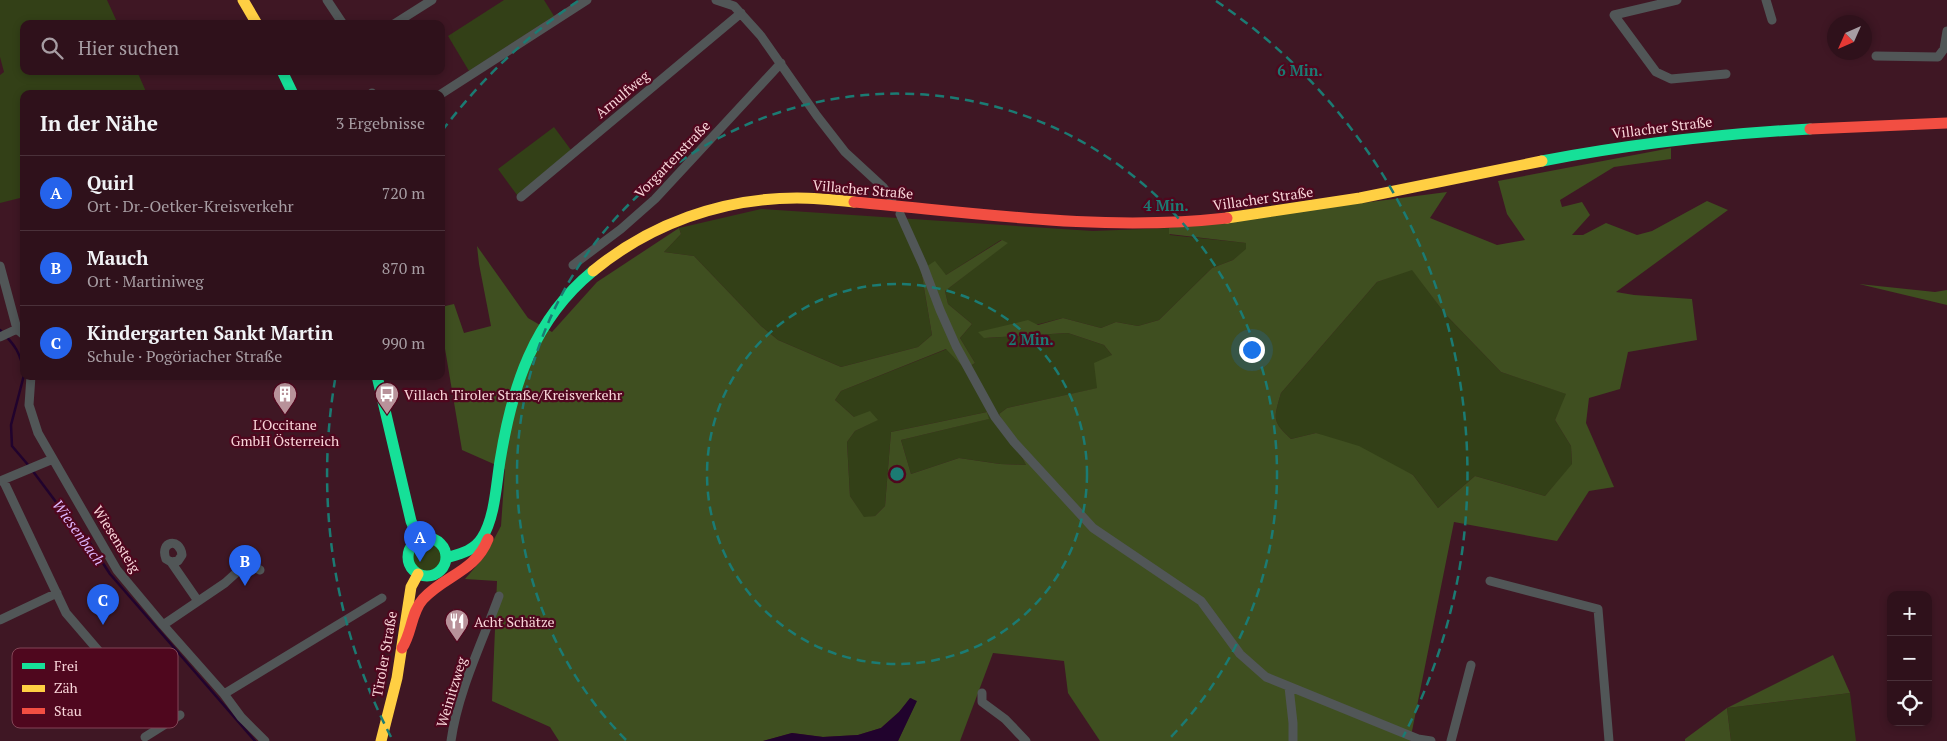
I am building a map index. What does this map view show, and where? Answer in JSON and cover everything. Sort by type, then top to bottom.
[{"type":"main road","points":[[243,0],[255,20]]},
{"type":"main road","points":[[284,75],[291,90]]},
{"type":"main road","name":"Villacher Straße","points":[[492,508],[509,413],[526,361],[539,335],[566,296],[599,265],[634,240],[658,227],[717,207],[769,198],[797,198],[1043,221],[1158,223],[1207,221],[1346,201],[1541,161],[1659,142],[1750,132],[1947,123]]},
{"type":"main road","points":[[378,380],[411,521],[418,540]]},
{"type":"main road","points":[[402,648],[408,641],[421,600],[439,584],[466,568],[481,554],[495,526],[497,513],[492,508],[483,537],[475,547],[464,554],[446,558]]},
{"type":"main road","points":[[430,538],[443,547],[446,558],[445,564],[438,573],[428,576],[418,574],[410,567],[408,559],[410,549],[418,540],[430,538]]},
{"type":"main road","name":"Tiroler Straße","points":[[381,741],[402,648],[412,587],[418,574]]},
{"type":"street","points":[[327,0],[340,20]]},
{"type":"street","points":[[400,20],[432,0]]},
{"type":"street","points":[[445,91],[587,0]]},
{"type":"street","points":[[716,0],[737,3],[741,13],[761,36],[817,116],[845,152],[883,187],[892,199]]},
{"type":"street","points":[[1677,0],[1614,15],[1656,72],[1671,79],[1726,74]]},
{"type":"street","points":[[1766,0],[1772,20]]},
{"type":"street","name":"Arnulfweg","points":[[521,197],[741,13]]},
{"type":"street","points":[[1876,56],[1938,56],[1944,49],[1947,31]]},
{"type":"street","name":"Vorgartenstraße","points":[[573,264],[621,229],[655,198],[780,63]]},
{"type":"street","points":[[900,214],[956,346],[995,417],[1014,442],[1093,528],[1201,602],[1240,654],[1266,677],[1418,738],[1431,741]]},
{"type":"street","points":[[0,266],[17,332],[0,337]]},
{"type":"street","name":"Wiesensteig","points":[[31,380],[29,405],[38,433],[118,570],[241,716],[265,741]]},
{"type":"street","points":[[53,459],[2,480],[66,613],[96,648]]},
{"type":"street","points":[[171,562],[198,601]]},
{"type":"street","points":[[163,625],[225,583],[248,563],[260,570]]},
{"type":"street","points":[[1490,582],[1598,608],[1609,741]]},
{"type":"street","points":[[0,620],[57,593]]},
{"type":"street","name":"Weinitzweg","points":[[451,741],[453,724],[465,686],[499,596]]},
{"type":"street","points":[[224,694],[382,598]]},
{"type":"street","points":[[1451,741],[1471,666]]},
{"type":"street","points":[[1289,687],[1293,741]]},
{"type":"street","points":[[982,692],[982,702],[1005,719],[1026,741]]},
{"type":"street","points":[[145,740],[162,728]]},
{"type":"green space","points":[[0,0],[107,0],[116,20],[20,20],[20,75],[139,75],[145,90],[20,90],[20,198],[0,203],[0,75],[4,72],[0,57]]},
{"type":"green space","points":[[504,0],[544,0],[554,16],[469,71],[448,36]]},
{"type":"green space","points":[[554,127],[571,150],[517,195],[498,169]]},
{"type":"green space","points":[[1671,148],[1671,159],[1614,167],[1560,200],[1562,207],[1582,202],[1590,215],[1572,235],[1583,235],[1606,223],[1637,235],[1652,231],[1707,201],[1728,210],[1616,292],[1692,299],[1697,340],[1628,352],[1620,389],[1589,398],[1586,423],[1614,487],[1589,491],[1557,541],[1454,522],[1410,741],[1100,741],[1068,693],[1064,661],[993,653],[960,741],[898,741],[916,702],[911,698],[881,728],[858,735],[823,737],[792,733],[763,741],[559,741],[550,727],[492,701],[497,581],[465,579],[485,556],[501,526],[505,469],[462,450],[445,349],[445,306],[454,304],[464,333],[491,326],[477,246],[528,318],[552,332],[597,282],[679,228],[681,234],[664,252],[694,256],[761,326],[778,340],[841,367],[918,347],[932,335],[921,270],[935,261],[946,275],[1002,240],[1008,243],[945,291],[948,304],[972,324],[960,338],[975,363],[965,369],[946,349],[841,391],[835,400],[854,417],[870,411],[878,420],[855,431],[847,442],[850,496],[864,517],[875,516],[885,506],[891,432],[987,412],[989,419],[901,440],[911,474],[959,458],[1000,464],[1026,465],[999,414],[1007,408],[1097,388],[1094,363],[1112,355],[1104,345],[1068,333],[984,338],[978,332],[1028,320],[1038,325],[1063,318],[1101,328],[1116,322],[1138,326],[1159,320],[1212,268],[1233,260],[1246,249],[1246,243],[1169,234],[1169,228],[1447,192],[1430,218],[1497,245],[1525,240],[1507,214],[1498,181]],"holes":[[[1412,270],[1446,315],[1501,372],[1566,394],[1555,420],[1571,446],[1572,464],[1545,496],[1475,476],[1438,508],[1413,475],[1359,446],[1316,433],[1291,439],[1280,428],[1276,419],[1281,393],[1377,282]]]},
{"type":"green space","points":[[761,209],[1093,231],[1169,228],[1170,235],[1247,243],[1246,250],[1233,260],[1212,268],[1159,320],[1138,326],[1116,322],[1101,328],[1063,318],[985,338],[1068,333],[1104,345],[1112,355],[1098,388],[1007,408],[999,414],[1026,465],[1000,464],[959,458],[911,474],[901,440],[988,419],[987,412],[891,432],[885,506],[875,516],[864,518],[850,496],[847,442],[855,431],[877,420],[854,417],[835,400],[841,391],[947,349],[965,369],[975,363],[960,338],[972,324],[948,304],[945,291],[1007,243],[1001,240],[946,275],[921,270],[932,335],[918,347],[841,367],[778,340],[761,326],[694,256],[664,252],[681,234],[679,228]]},
{"type":"green space","points":[[1412,269],[1446,315],[1501,372],[1567,394],[1555,420],[1571,446],[1572,465],[1545,496],[1475,476],[1438,508],[1413,475],[1316,433],[1291,439],[1277,423],[1276,414],[1281,393],[1377,282]]},
{"type":"green space","points":[[1859,284],[1935,292],[1947,290],[1947,305]]},
{"type":"green space","points":[[427,542],[438,546],[442,557],[438,568],[427,572],[416,568],[412,557],[416,546]]},
{"type":"green space","points":[[1833,655],[1850,693],[1727,708]]},
{"type":"green space","points":[[1850,693],[1856,741],[1731,741],[1727,708]]},
{"type":"green space","points":[[1727,708],[1731,741],[1685,741],[1685,739]]},
{"type":"shaded area","points":[[910,698],[917,701],[898,741],[763,741],[792,733],[823,737],[858,735],[881,728],[899,712]]},
{"type":"waterway","name":"Wiesenbach","points":[[0,330],[10,340],[20,358]]},
{"type":"waterway","name":"Wiesenbach","points":[[23,380],[11,425],[12,446],[29,466]]},
{"type":"waterway","name":"Wiesenbach","points":[[32,470],[59,506],[86,537],[110,574],[174,648]]},
{"type":"waterway","name":"Wiesenbach","points":[[178,652],[255,741]]},
{"type":"traffic: fast","points":[[284,75],[291,90]]},
{"type":"traffic: fast","points":[[1542,161],[1676,140],[1810,129]]},
{"type":"traffic: fast","points":[[446,558],[471,549],[482,538],[490,521],[511,407],[528,357],[540,333],[555,311],[572,290],[593,271]]},
{"type":"traffic: fast","points":[[378,380],[411,521],[419,540]]},
{"type":"traffic: fast","points":[[427,538],[434,539],[440,544],[445,550],[446,557],[445,564],[440,570],[434,575],[427,576],[420,575],[414,570],[409,564],[408,557],[409,550],[414,544],[420,539],[427,538]]},
{"type":"traffic: slow","points":[[243,0],[255,20]]},
{"type":"traffic: slow","points":[[1227,218],[1360,198],[1542,161]]},
{"type":"traffic: slow","points":[[593,271],[615,254],[663,227],[715,209],[769,199],[804,198],[854,202]]},
{"type":"traffic: slow","points":[[381,741],[397,678],[411,587],[418,574]]},
{"type":"traffic: jam","points":[[1810,129],[1947,123]]},
{"type":"traffic: jam","points":[[854,202],[994,216],[1087,222],[1180,222],[1227,218]]},
{"type":"traffic: jam","points":[[402,648],[419,604],[441,584],[468,566],[482,550],[488,539]]},
{"type":"place","name":"L'Occitane GmbH Österreich","points":[[285,415]]},
{"type":"place","name":"Villach Tiroler Straße/Kreisverkehr","points":[[387,415]]},
{"type":"place","name":"Quirl","points":[[420,562]]},
{"type":"place","name":"Mauch","points":[[245,586]]},
{"type":"place","name":"Kindergarten Sankt Martin","points":[[103,625]]},
{"type":"place","name":"Acht Schätze","points":[[457,642]]}]
